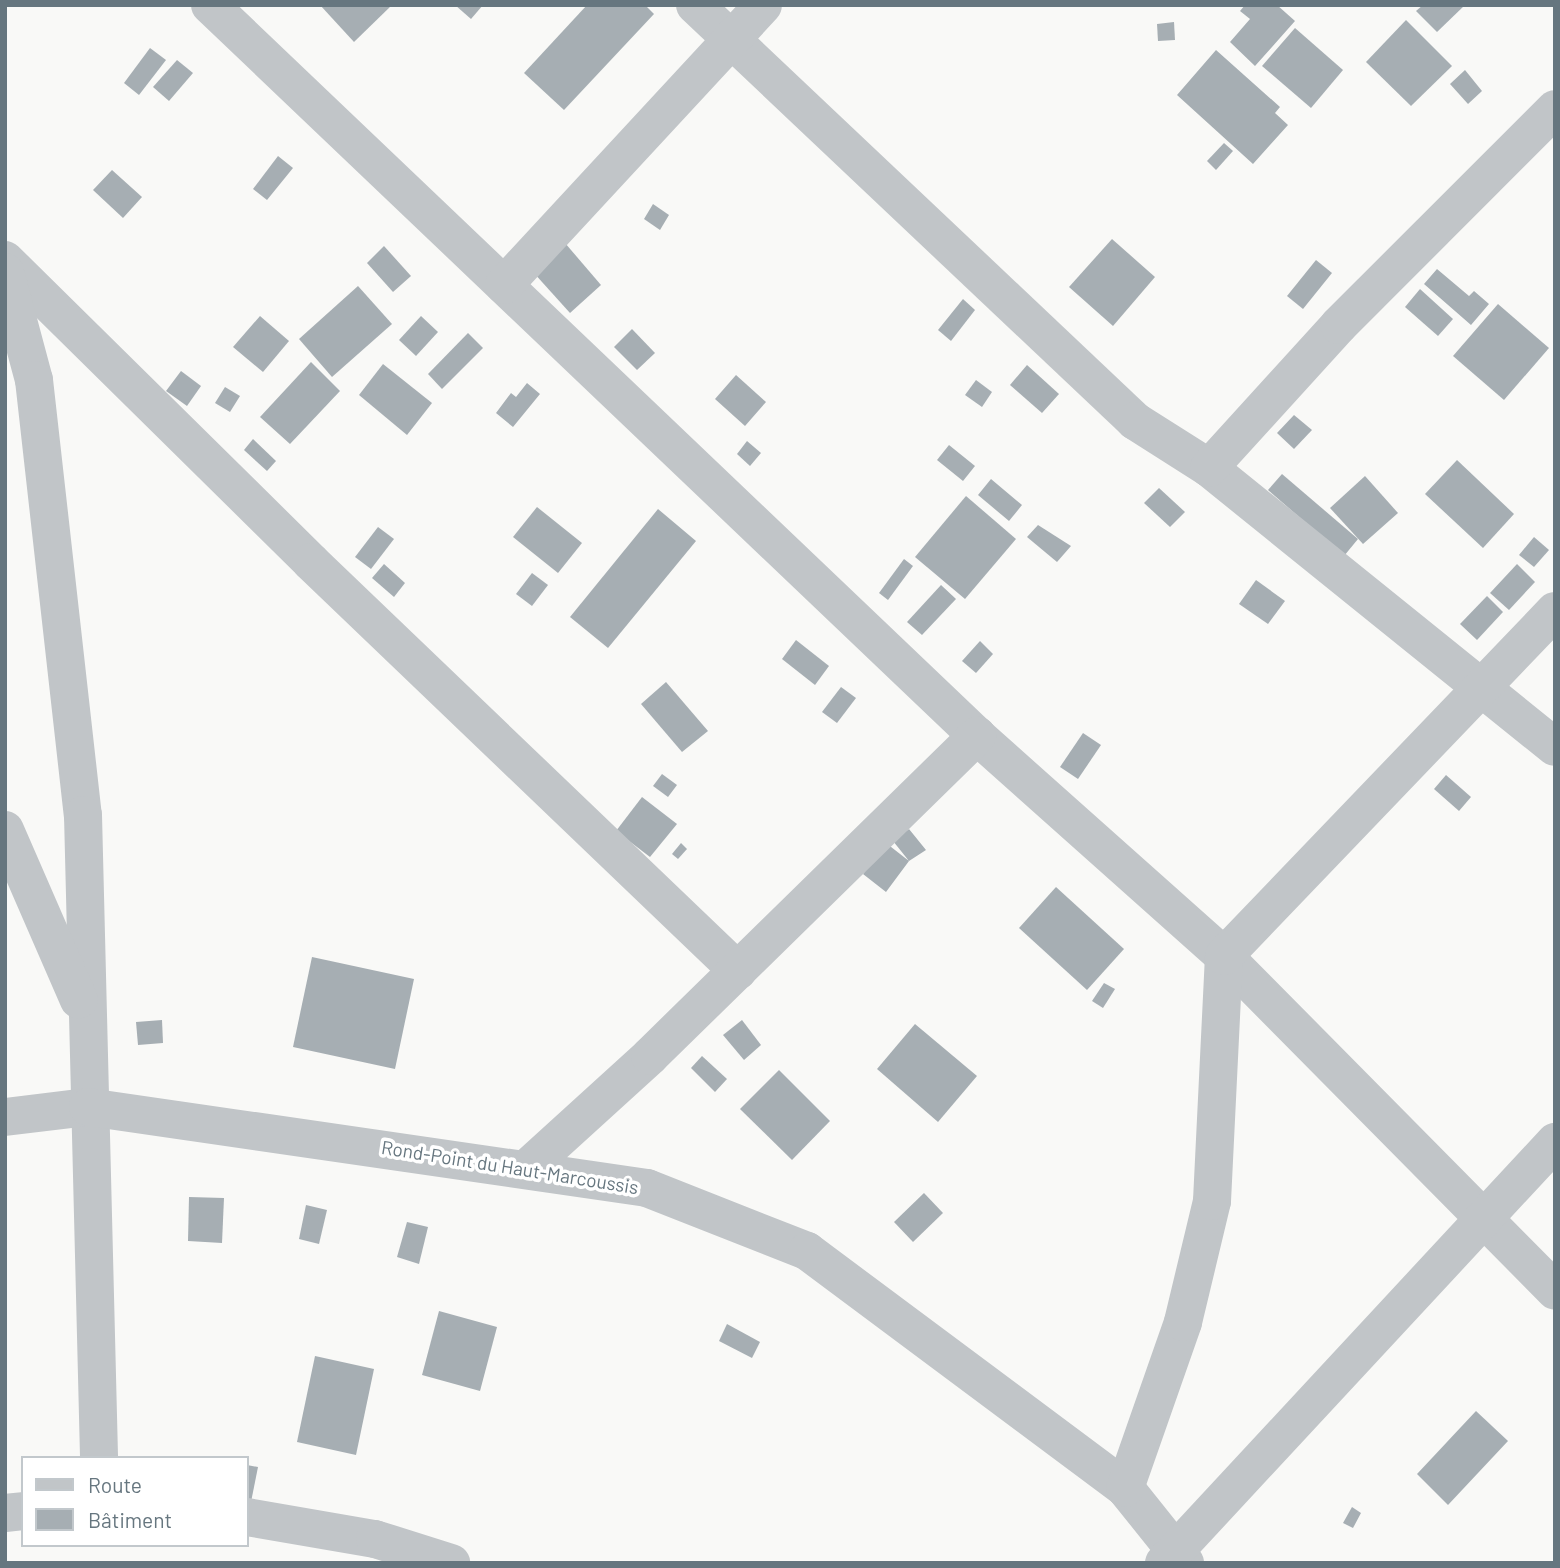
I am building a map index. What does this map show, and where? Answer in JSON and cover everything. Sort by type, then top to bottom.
[{"type":"street","points":[[209,5],[977,736],[1224,956],[1482,1222],[1555,1291]]},
{"type":"street","points":[[695,5],[1135,421],[1209,468],[1555,747]]},
{"type":"street","points":[[504,285],[763,5]]},
{"type":"street","points":[[1209,468],[1339,326],[1555,109]]},
{"type":"street","points":[[5,260],[311,562],[738,971]]},
{"type":"street","points":[[5,272],[34,380],[83,815],[88,1107],[99,1456]]},
{"type":"street","points":[[1125,1488],[1183,1322],[1212,1202],[1224,956],[1485,688],[1555,611]]},
{"type":"street","points":[[526,1169],[738,971],[977,736]]},
{"type":"street","points":[[5,830],[87,1018]]},
{"type":"street","name":"Rond-Point du Haut-Marcoussis","points":[[5,1116],[88,1107],[647,1188],[807,1251],[1125,1488],[1174,1559]]},
{"type":"street","points":[[1174,1559],[1555,1142]]},
{"type":"street","points":[[248,1517],[375,1539],[451,1563]]},
{"type":"building","points":[[320,5],[392,5],[354,42]]},
{"type":"building","points":[[455,5],[483,5],[471,19]]},
{"type":"building","points":[[587,5],[645,5],[654,14],[564,110],[524,73]]},
{"type":"building","points":[[1245,5],[1277,5],[1295,21],[1255,66],[1230,42],[1250,19],[1240,11]]},
{"type":"building","points":[[1423,5],[1465,5],[1437,32],[1416,11]]},
{"type":"building","points":[[1406,20],[1452,66],[1411,106],[1366,62]]},
{"type":"building","points":[[1174,22],[1175,40],[1158,41],[1157,24]]},
{"type":"building","points":[[1295,28],[1343,70],[1311,108],[1262,66]]},
{"type":"building","points":[[150,48],[166,60],[139,95],[124,83]]},
{"type":"building","points":[[1216,50],[1280,107],[1275,113],[1288,125],[1253,164],[1177,95]]},
{"type":"building","points":[[177,60],[193,73],[169,101],[153,87]]},
{"type":"building","points":[[1465,70],[1482,91],[1468,104],[1450,84]]},
{"type":"building","points":[[1224,143],[1233,151],[1216,170],[1207,161]]},
{"type":"building","points":[[278,156],[293,168],[267,200],[253,189]]},
{"type":"building","points":[[112,170],[142,197],[123,218],[93,190]]},
{"type":"building","points":[[653,204],[669,215],[660,230],[644,219]]},
{"type":"building","points":[[1112,239],[1155,277],[1113,326],[1069,287]]},
{"type":"building","points":[[565,243],[601,285],[570,313],[533,272]]},
{"type":"building","points":[[384,246],[411,276],[393,292],[367,263]]},
{"type":"building","points":[[1316,260],[1332,273],[1303,309],[1287,296]]},
{"type":"building","points":[[1437,269],[1469,296],[1474,291],[1489,304],[1471,325],[1424,284]]},
{"type":"building","points":[[358,286],[392,324],[332,377],[299,339]]},
{"type":"building","points":[[1420,289],[1453,319],[1438,336],[1405,307]]},
{"type":"building","points":[[963,299],[975,310],[951,341],[938,330]]},
{"type":"building","points":[[1498,304],[1549,348],[1504,400],[1453,356]]},
{"type":"building","points":[[260,316],[289,341],[263,372],[233,347]]},
{"type":"building","points":[[421,316],[438,332],[416,356],[399,340]]},
{"type":"building","points":[[632,329],[655,353],[637,370],[614,347]]},
{"type":"building","points":[[468,333],[483,348],[442,389],[428,374]]},
{"type":"building","points":[[311,362],[340,391],[290,444],[260,417]]},
{"type":"building","points":[[383,364],[432,403],[407,435],[359,395]]},
{"type":"building","points":[[1027,365],[1059,394],[1042,413],[1010,385]]},
{"type":"building","points":[[181,371],[201,386],[187,406],[166,391]]},
{"type":"building","points":[[736,375],[766,402],[745,426],[715,399]]},
{"type":"building","points":[[976,380],[992,392],[982,407],[965,395]]},
{"type":"building","points":[[527,383],[540,394],[513,427],[496,413],[511,393],[516,397]]},
{"type":"building","points":[[225,387],[240,396],[230,412],[215,403]]},
{"type":"building","points":[[1294,415],[1312,430],[1294,449],[1277,433]]},
{"type":"building","points":[[253,439],[276,461],[267,471],[244,450]]},
{"type":"building","points":[[747,441],[761,453],[750,466],[737,454]]},
{"type":"building","points":[[949,445],[975,466],[963,481],[937,460]]},
{"type":"building","points":[[1457,460],[1514,514],[1483,548],[1425,494]]},
{"type":"building","points":[[1282,474],[1358,539],[1344,556],[1268,490]]},
{"type":"building","points":[[1365,476],[1398,513],[1363,544],[1330,508]]},
{"type":"building","points":[[991,479],[1022,505],[1009,521],[978,495]]},
{"type":"building","points":[[1159,488],[1185,512],[1170,527],[1144,503]]},
{"type":"building","points":[[966,496],[1016,539],[965,599],[915,557]]},
{"type":"building","points":[[537,507],[582,543],[558,573],[513,537]]},
{"type":"building","points":[[658,509],[696,541],[608,648],[570,617]]},
{"type":"building","points":[[1038,525],[1071,546],[1057,562],[1027,537]]},
{"type":"building","points":[[378,527],[394,539],[371,569],[355,557]]},
{"type":"building","points":[[1534,537],[1549,550],[1534,567],[1519,555]]},
{"type":"building","points":[[904,559],[913,566],[888,600],[879,593]]},
{"type":"building","points":[[384,564],[405,583],[394,597],[372,578]]},
{"type":"building","points":[[1517,564],[1535,582],[1509,610],[1490,593]]},
{"type":"building","points":[[532,573],[548,585],[532,606],[516,594]]},
{"type":"building","points":[[1256,580],[1285,601],[1268,624],[1239,604]]},
{"type":"building","points":[[941,585],[956,599],[922,635],[907,622]]},
{"type":"building","points":[[1487,596],[1503,612],[1477,640],[1460,624]]},
{"type":"building","points":[[796,640],[829,666],[815,685],[782,659]]},
{"type":"building","points":[[980,641],[993,654],[976,673],[962,661]]},
{"type":"building","points":[[666,682],[708,731],[682,752],[641,704]]},
{"type":"building","points":[[841,687],[856,698],[837,723],[822,712]]},
{"type":"building","points":[[1083,733],[1101,745],[1078,779],[1060,767]]},
{"type":"building","points":[[662,774],[677,785],[668,797],[653,786]]},
{"type":"building","points":[[1446,775],[1471,797],[1459,811],[1434,789]]},
{"type":"building","points":[[642,797],[677,824],[650,857],[616,831]]},
{"type":"building","points":[[909,829],[926,850],[909,861],[893,841]]},
{"type":"building","points":[[681,843],[687,849],[678,859],[672,854]]},
{"type":"building","points":[[886,843],[909,861],[886,892],[863,874]]},
{"type":"building","points":[[1056,887],[1124,949],[1087,990],[1019,928]]},
{"type":"building","points":[[312,957],[414,979],[395,1069],[293,1047]]},
{"type":"building","points":[[1104,983],[1115,989],[1103,1008],[1092,1001]]},
{"type":"building","points":[[162,1020],[163,1043],[138,1045],[136,1022]]},
{"type":"building","points":[[742,1020],[761,1045],[744,1060],[723,1035]]},
{"type":"building","points":[[915,1024],[977,1076],[938,1122],[877,1069]]},
{"type":"building","points":[[702,1056],[727,1079],[715,1092],[691,1068]]},
{"type":"building","points":[[779,1070],[830,1121],[792,1160],[740,1109]]},
{"type":"building","points":[[924,1193],[943,1213],[913,1242],[894,1222]]},
{"type":"building","points":[[189,1197],[224,1198],[222,1243],[188,1241]]},
{"type":"building","points":[[306,1205],[327,1210],[319,1244],[299,1239]]},
{"type":"building","points":[[407,1222],[428,1227],[419,1264],[397,1257]]},
{"type":"building","points":[[439,1311],[497,1327],[480,1391],[422,1375]]},
{"type":"building","points":[[727,1324],[760,1342],[752,1358],[719,1341]]},
{"type":"building","points":[[315,1356],[374,1369],[356,1455],[297,1442]]},
{"type":"building","points":[[1476,1411],[1508,1441],[1448,1505],[1417,1474]]},
{"type":"building","points":[[248,1465],[258,1467],[251,1502],[248,1501]]},
{"type":"building","points":[[1352,1507],[1361,1513],[1353,1528],[1343,1523]]}]
